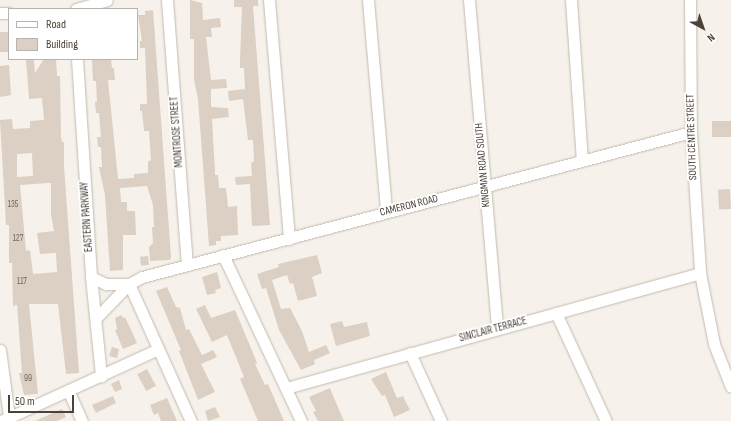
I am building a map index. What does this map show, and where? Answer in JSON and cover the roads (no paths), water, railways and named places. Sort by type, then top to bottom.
[{"type":"street","points":[[79,8],[107,0]]},
{"type":"street","name":"MONTROSE STREET","points":[[167,0],[187,264]]},
{"type":"street","points":[[270,0],[289,239]]},
{"type":"street","points":[[368,0],[386,211]]},
{"type":"street","name":"KINGMAN ROAD SOUTH","points":[[469,0],[497,329]]},
{"type":"street","points":[[571,0],[582,161]]},
{"type":"street","name":"SOUTH CENTRE STREET","points":[[690,0],[690,132],[700,273],[714,344],[731,387]]},
{"type":"street","name":"EASTERN PARKWAY","points":[[77,60],[91,277],[101,376]]},
{"type":"street","name":"CAMERON ROAD","points":[[96,318],[129,284],[142,277],[187,264],[289,239],[386,211],[485,187],[690,132]]},
{"type":"street","points":[[223,255],[301,421]]},
{"type":"street","name":"SINCLAIR TERRACE","points":[[286,388],[700,273]]},
{"type":"street","name":"CAMERON ROAD","points":[[91,277],[106,284],[129,284]]},
{"type":"street","points":[[129,284],[191,421]]},
{"type":"street","points":[[556,313],[606,421]]},
{"type":"street","points":[[0,350],[5,419],[158,349]]},
{"type":"street","points":[[410,353],[441,421]]},
{"type":"street","points":[[68,390],[82,421]]}]
